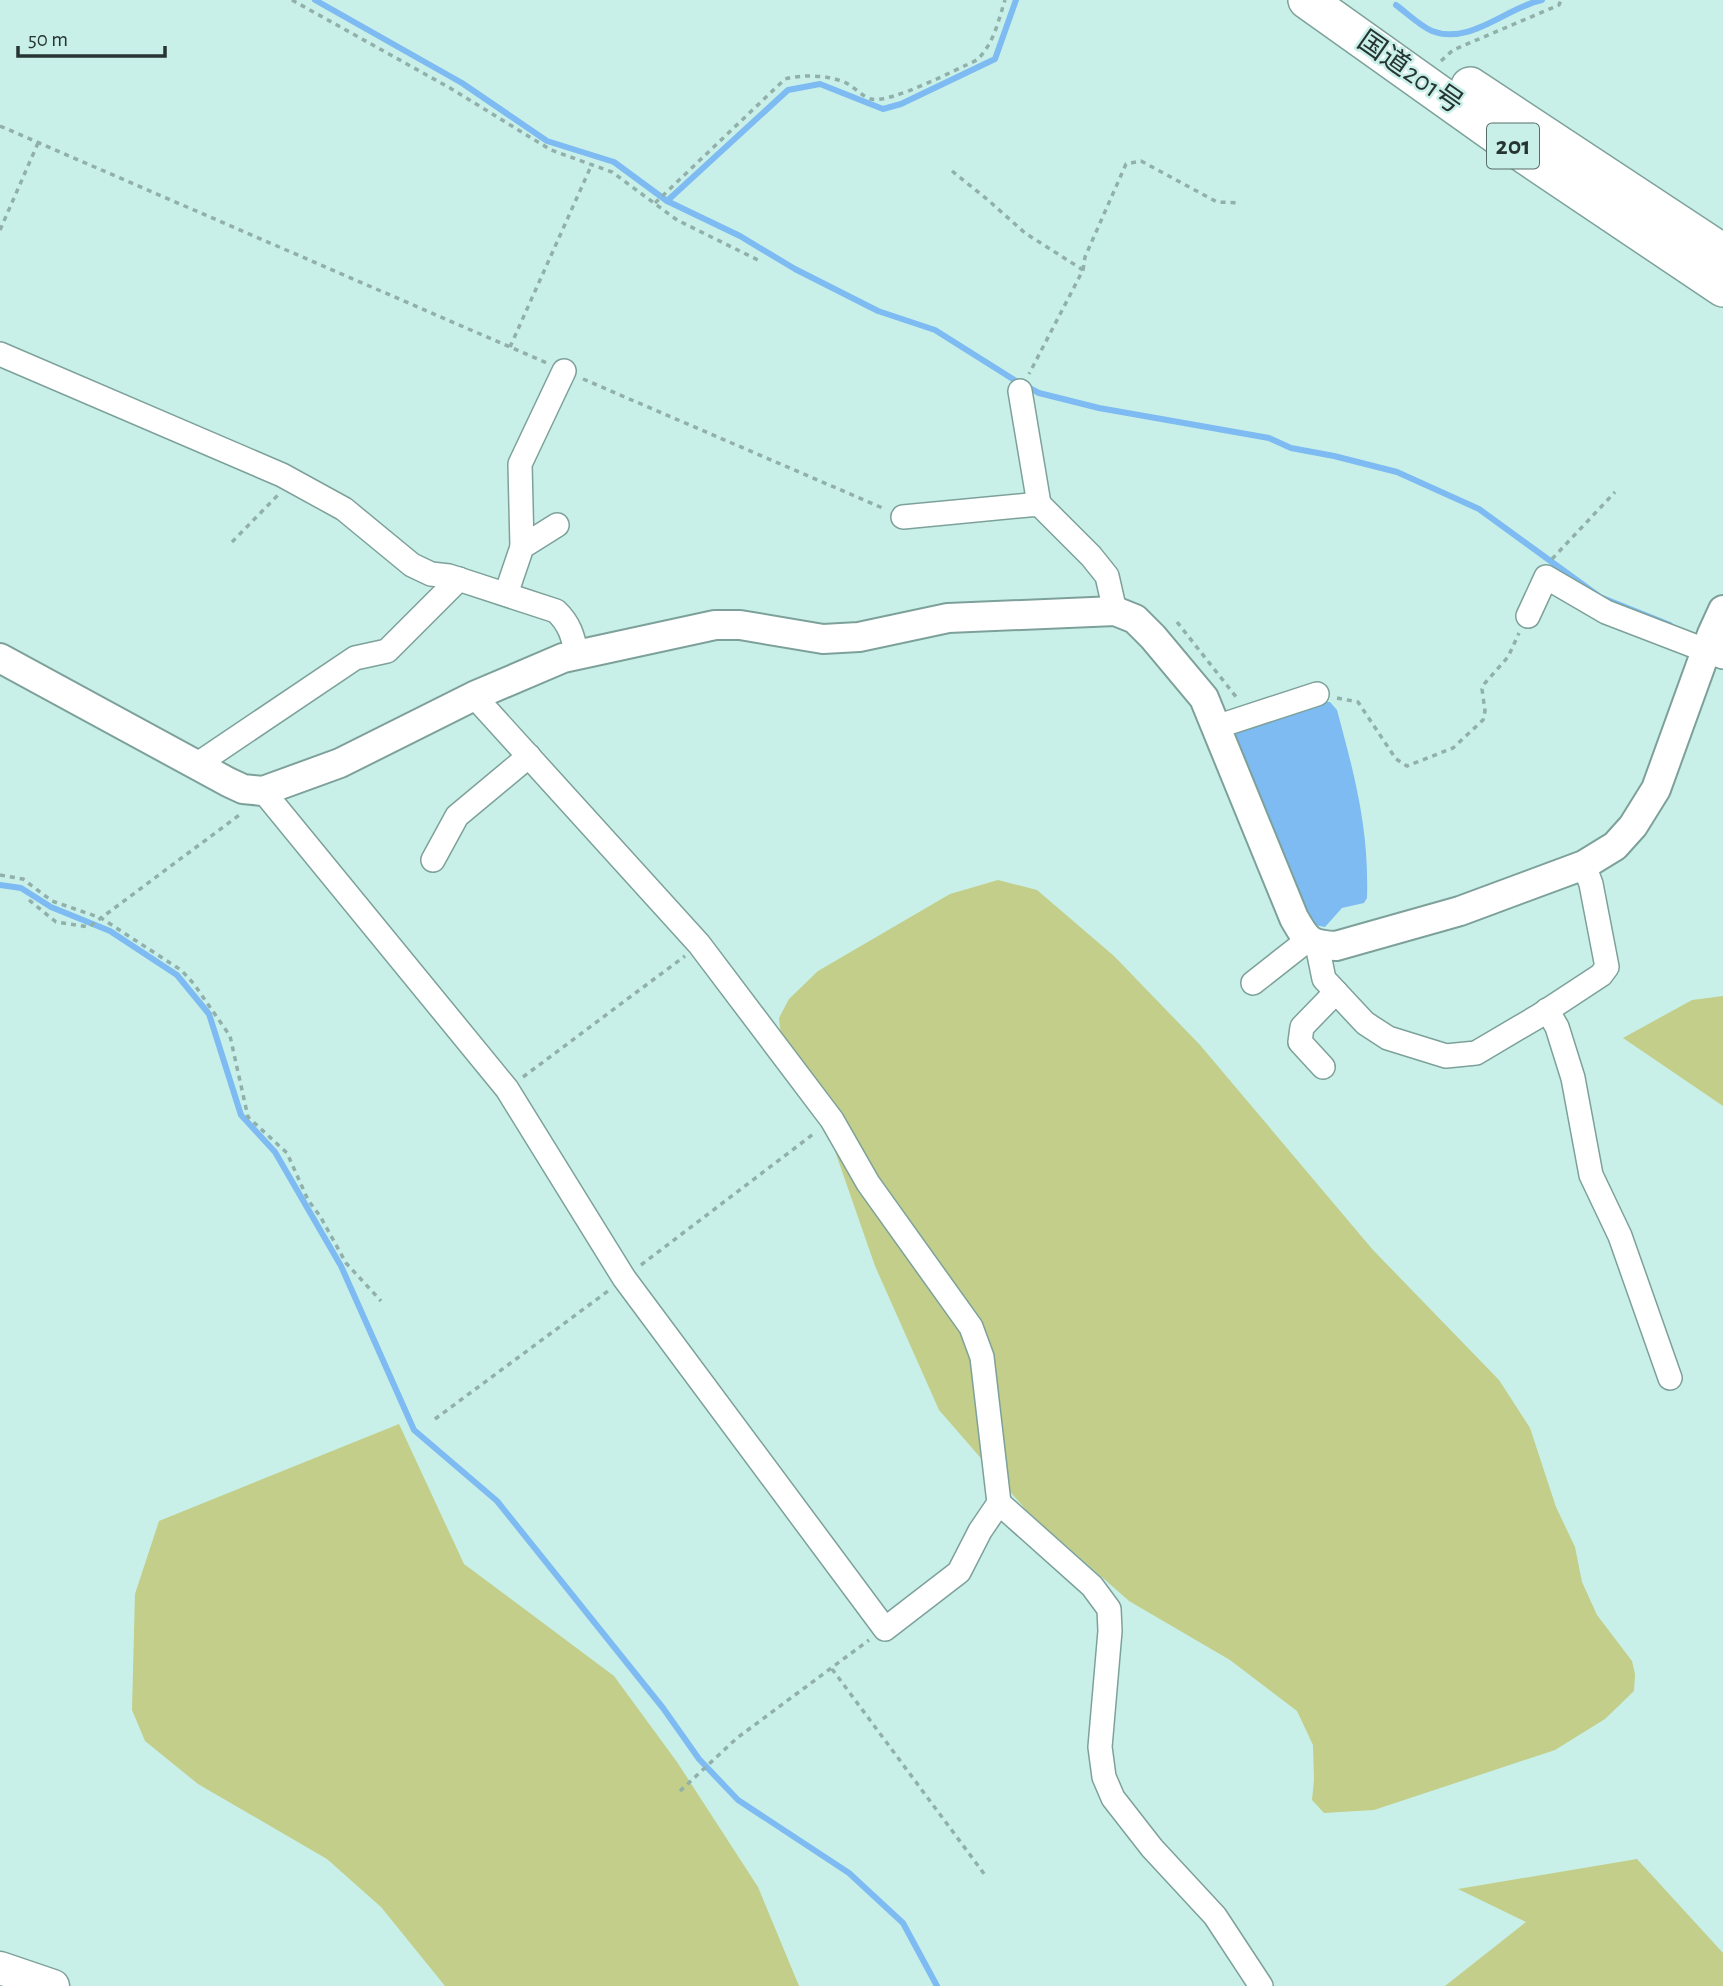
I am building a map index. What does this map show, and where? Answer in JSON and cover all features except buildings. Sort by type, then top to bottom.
[{"type":"highway","name":"国道201号","points":[[1307,0],[1512,146],[1723,288]]},
{"type":"highway","name":"国道201号","points":[[1341,0],[1723,253]]},
{"type":"main road","points":[[0,1968],[53,1986]]},
{"type":"street","points":[[0,354],[292,480],[344,509],[412,565],[431,574],[459,579],[556,611],[566,620],[577,655]]},
{"type":"street","points":[[506,594],[522,547],[520,464],[564,371]]},
{"type":"street","points":[[1020,391],[1039,504],[1091,556],[1107,576],[1115,611]]},
{"type":"street","points":[[903,517],[1039,504]]},
{"type":"street","points":[[522,547],[557,525]]},
{"type":"street","points":[[1528,616],[1546,577],[1606,612],[1714,654]]},
{"type":"street","points":[[200,766],[205,759],[355,658],[387,651],[459,579]]},
{"type":"street","points":[[0,658],[243,789],[259,791],[340,762],[474,696],[563,658],[715,625],[740,625],[823,639],[859,637],[948,618],[1115,611],[1135,619],[1204,698],[1294,918],[1303,934],[1313,942],[1336,946],[1460,911],[1584,865],[1615,845],[1633,826],[1656,789],[1714,654],[1723,610]]},
{"type":"street","points":[[1216,727],[1315,695]]},
{"type":"street","points":[[259,791],[507,1089],[625,1278],[885,1629],[959,1572],[980,1531],[999,1503],[982,1357],[971,1326],[868,1183],[832,1120],[699,944],[474,696]]},
{"type":"street","points":[[433,860],[457,816],[529,756]]},
{"type":"street","points":[[1313,942],[1324,979],[1364,1023],[1388,1038],[1446,1056],[1476,1053],[1601,975],[1607,967],[1591,884],[1584,865]]},
{"type":"street","points":[[1253,983],[1313,942]]},
{"type":"street","points":[[1322,1067],[1300,1042],[1301,1027],[1336,992]]},
{"type":"street","points":[[1547,1010],[1557,1027],[1573,1079],[1591,1175],[1620,1236],[1670,1378]]},
{"type":"street","points":[[999,1503],[1092,1586],[1109,1609],[1110,1631],[1100,1748],[1104,1777],[1113,1798],[1144,1838],[1215,1916],[1261,1986]]},
{"type":"path","points":[[292,0],[450,88],[551,150],[612,172],[677,219],[758,260]]},
{"type":"path","points":[[654,203],[785,79],[800,75],[845,82],[872,99],[892,97],[977,60],[992,40],[1005,0]]},
{"type":"path","points":[[1437,65],[1453,50],[1559,5],[1561,0]]},
{"type":"path","points":[[0,126],[903,517]]},
{"type":"path","points":[[0,230],[38,143]]},
{"type":"path","points":[[1020,391],[1083,270],[1085,257],[1126,164],[1141,161],[1217,202],[1240,202]]},
{"type":"path","points":[[510,347],[592,164]]},
{"type":"path","points":[[952,171],[1025,233],[1083,270]]},
{"type":"path","points":[[232,542],[292,480]]},
{"type":"path","points":[[1546,577],[1547,564],[1615,492]]},
{"type":"path","points":[[1315,695],[1358,702],[1396,759],[1407,766],[1453,748],[1483,720],[1485,711],[1482,689],[1508,657],[1528,616]]},
{"type":"path","points":[[1177,622],[1251,716]]},
{"type":"path","points":[[29,900],[56,922],[89,927],[249,808],[259,791]]},
{"type":"path","points":[[0,875],[23,879],[52,901],[101,918],[181,970],[194,984],[230,1036],[248,1117],[287,1153],[308,1200],[346,1263],[381,1301]]},
{"type":"path","points":[[507,1089],[642,990],[699,944]]},
{"type":"path","points":[[435,1419],[832,1120]]},
{"type":"path","points":[[680,1791],[737,1738],[885,1629]]},
{"type":"path","points":[[832,1668],[985,1875]]},
{"type":"green space","points":[[998,880],[1037,890],[1114,956],[1200,1045],[1373,1250],[1499,1380],[1530,1428],[1556,1507],[1575,1547],[1582,1582],[1597,1615],[1632,1661],[1635,1674],[1634,1691],[1605,1719],[1555,1750],[1374,1810],[1324,1813],[1312,1800],[1313,1745],[1297,1711],[1230,1660],[1129,1601],[1027,1511],[939,1410],[875,1266],[827,1128],[782,1045],[779,1018],[789,999],[818,971],[950,894]]},
{"type":"green space","points":[[1723,996],[1723,1106],[1623,1038],[1692,1000]]},
{"type":"green space","points":[[399,1424],[464,1564],[614,1676],[677,1762],[758,1887],[799,1986],[445,1986],[381,1907],[327,1859],[198,1784],[145,1741],[132,1710],[135,1594],[159,1521]]},
{"type":"green space","points":[[1637,1859],[1723,1953],[1723,1986],[1445,1986],[1526,1922],[1458,1889]]},
{"type":"water","points":[[1310,702],[1330,702],[1337,710],[1355,780],[1366,849],[1367,898],[1364,903],[1342,908],[1325,927],[1314,925],[1304,908],[1230,730]]},
{"type":"waterway","points":[[315,0],[462,83],[547,141],[614,162],[667,201],[740,236],[795,269],[878,311],[935,330],[1039,393],[1099,408],[1269,438],[1291,448],[1397,472],[1479,509],[1600,597],[1670,625]]},
{"type":"waterway","points":[[667,201],[788,90],[820,84],[883,109],[901,104],[995,59],[1016,0]]},
{"type":"waterway","points":[[1396,5],[1427,29],[1446,34],[1474,30],[1542,0]]},
{"type":"waterway","points":[[0,885],[21,888],[51,907],[110,931],[177,975],[209,1014],[241,1115],[275,1152],[341,1266],[414,1430],[497,1501],[663,1708],[699,1759],[738,1800],[849,1873],[903,1923],[937,1986]]}]
